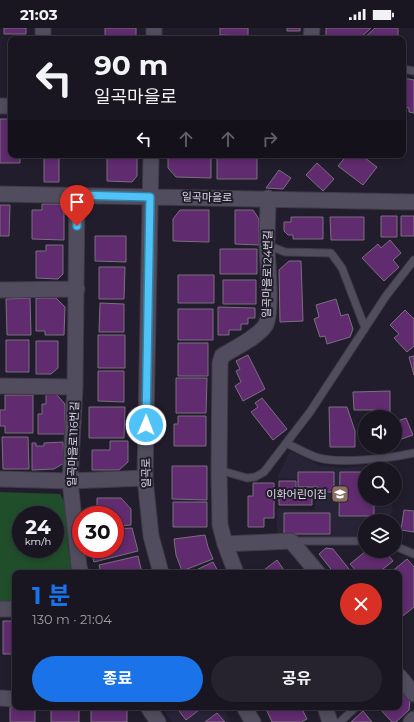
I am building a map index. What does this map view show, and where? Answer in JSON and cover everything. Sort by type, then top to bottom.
[{"type":"street","name":"일곡로","points":[[151,158],[145,478],[151,536],[160,570]]},
{"type":"street","name":"일곡마을로","points":[[0,194],[414,202]]},
{"type":"street","name":"일곡마을로116번길","points":[[77,195],[75,387],[70,481],[80,570]]},
{"type":"street","name":"일곡마을로124번길","points":[[235,570],[225,544],[220,525],[220,363],[222,356],[256,335],[266,325],[269,298],[267,245],[268,198]]},
{"type":"street","points":[[0,290],[77,289]]},
{"type":"street","name":"일곡마을로116번길","points":[[0,386],[75,387]]},
{"type":"street","points":[[0,479],[70,481],[145,478]]},
{"type":"street","points":[[225,544],[291,541],[315,570]]},
{"type":"street","points":[[0,609],[12,609]]},
{"type":"street","points":[[402,680],[414,694]]},
{"type":"street","points":[[0,698],[12,699]]},
{"type":"street","points":[[150,710],[158,722]]},
{"type":"street","points":[[246,710],[253,722]]},
{"type":"street","points":[[326,710],[330,722]]},
{"type":"street","points":[[411,722],[414,719]]},
{"type":"lane","points":[[267,245],[285,252],[331,253],[342,268],[365,328]]},
{"type":"lane","points":[[219,470],[247,478],[255,477],[264,472],[310,412],[386,296],[414,260]]},
{"type":"lane","points":[[286,443],[319,458],[335,460],[402,456],[414,453]]},
{"type":"lane","points":[[291,541],[358,541]]},
{"type":"lane","points":[[402,549],[414,554]]},
{"type":"lane","points":[[340,722],[353,710]]},
{"type":"shaded area","name":"이화어린이집","points":[[290,451],[320,466],[345,468],[358,467],[358,506],[392,506],[393,509],[391,514],[358,514],[358,537],[277,536],[277,509],[315,510],[316,489],[297,489],[297,479],[277,478]]},
{"type":"shaded area","points":[[165,710],[225,710],[231,722],[172,722]]},
{"type":"green space","points":[[0,492],[60,494],[66,504],[68,546],[72,570],[12,570],[12,603],[0,603]]},
{"type":"building","points":[[4,28],[26,28],[26,34],[4,34]]},
{"type":"building","points":[[105,28],[136,28],[136,36],[105,36]]},
{"type":"building","points":[[220,28],[248,28],[248,36],[220,35]]},
{"type":"building","points":[[287,28],[300,28],[300,31],[287,31]]},
{"type":"building","points":[[326,28],[371,28],[362,36],[326,36]]},
{"type":"building","points":[[375,28],[398,28],[398,36],[366,36]]},
{"type":"building","points":[[406,79],[414,80],[414,113],[409,112],[409,108],[406,108]]},
{"type":"building","points":[[0,119],[8,119],[8,158],[20,158],[20,163],[0,163]]},
{"type":"building","points":[[44,158],[59,158],[59,182],[44,182]]},
{"type":"building","points":[[107,158],[137,158],[137,176],[132,182],[107,181]]},
{"type":"building","points":[[168,158],[211,158],[211,178],[176,177],[168,168]]},
{"type":"building","points":[[217,158],[257,158],[257,179],[217,179]]},
{"type":"building","points":[[345,158],[365,158],[377,167],[363,185],[338,166]]},
{"type":"building","points":[[317,163],[334,179],[323,191],[306,175]]},
{"type":"building","points":[[279,170],[291,178],[283,189],[266,188]]},
{"type":"building","points":[[42,204],[60,204],[64,209],[64,240],[32,239],[32,210],[42,210]]},
{"type":"building","points":[[0,205],[10,205],[9,236],[0,236]]},
{"type":"building","points":[[180,210],[209,210],[209,242],[173,241],[173,219]]},
{"type":"building","points":[[235,210],[253,210],[259,219],[259,245],[235,244]]},
{"type":"building","points":[[381,216],[397,216],[397,237],[381,237]]},
{"type":"building","points":[[401,216],[414,216],[414,236],[401,236]]},
{"type":"building","points":[[291,217],[323,217],[323,239],[293,239],[293,235],[288,235],[284,231],[284,222],[291,222]]},
{"type":"building","points":[[330,217],[364,217],[364,240],[331,240]]},
{"type":"building","points":[[95,236],[126,236],[126,262],[95,261]]},
{"type":"building","points":[[390,240],[401,253],[393,260],[399,267],[384,281],[362,258],[378,244],[381,248]]},
{"type":"building","points":[[46,245],[63,245],[63,274],[58,279],[36,278],[36,251],[46,251]]},
{"type":"building","points":[[220,249],[257,249],[257,274],[220,274]]},
{"type":"building","points":[[289,261],[301,261],[303,321],[280,322],[279,270]]},
{"type":"building","points":[[99,267],[125,267],[124,299],[99,299]]},
{"type":"building","points":[[178,275],[214,275],[214,303],[178,303]]},
{"type":"building","points":[[223,280],[256,280],[256,304],[223,304]]},
{"type":"building","points":[[30,298],[31,335],[7,335],[6,299]]},
{"type":"building","points":[[36,298],[56,298],[65,307],[64,335],[45,335],[45,331],[36,331]]},
{"type":"building","points":[[336,299],[341,316],[348,314],[353,329],[350,337],[327,344],[325,336],[320,337],[314,319],[319,317],[316,305]]},
{"type":"building","points":[[100,303],[124,304],[124,332],[99,332]]},
{"type":"building","points":[[218,307],[255,308],[255,318],[248,318],[248,324],[241,324],[241,330],[229,330],[229,335],[218,335]]},
{"type":"building","points":[[178,309],[213,309],[213,340],[178,340]]},
{"type":"building","points":[[405,310],[414,319],[414,346],[407,352],[394,338],[399,334],[390,325]]},
{"type":"building","points":[[98,335],[125,335],[125,368],[98,368]]},
{"type":"building","points":[[6,340],[29,340],[29,372],[6,372]]},
{"type":"building","points":[[36,341],[58,341],[58,368],[51,374],[36,374]]},
{"type":"building","points":[[178,343],[208,343],[208,376],[178,376]]},
{"type":"building","points":[[248,355],[265,389],[243,401],[235,386],[241,382],[236,371],[240,369],[236,361]]},
{"type":"building","points":[[414,356],[414,375],[409,357]]},
{"type":"building","points":[[98,371],[124,371],[124,402],[98,401]]},
{"type":"building","points":[[176,378],[207,378],[206,413],[176,413]]},
{"type":"building","points":[[390,391],[390,410],[354,410],[353,392]]},
{"type":"building","points":[[46,394],[56,394],[65,404],[65,434],[38,434],[38,414],[42,414],[42,404],[46,404]]},
{"type":"building","points":[[5,395],[33,395],[33,433],[5,433],[5,426],[0,426],[0,410],[5,410]]},
{"type":"building","points":[[262,398],[287,429],[273,440],[251,412],[258,407],[255,403]]},
{"type":"building","points":[[89,407],[125,407],[124,438],[89,438]]},
{"type":"building","points":[[329,407],[347,407],[355,431],[355,447],[330,447]]},
{"type":"building","points":[[178,416],[206,416],[206,446],[174,446],[174,424],[178,424]]},
{"type":"building","points":[[406,418],[413,435],[402,439],[402,419]]},
{"type":"building","points":[[2,437],[28,437],[29,469],[3,469]]},
{"type":"building","points":[[110,441],[128,441],[128,462],[119,470],[92,470],[92,450],[110,450]]},
{"type":"building","points":[[63,442],[64,463],[54,469],[32,470],[32,443],[36,443],[36,446],[44,446],[44,443]]},
{"type":"building","points":[[172,466],[207,466],[207,500],[172,499]]},
{"type":"building","points":[[298,472],[334,472],[334,492],[318,492],[318,487],[298,487]]},
{"type":"building","points":[[340,472],[358,472],[358,506],[374,506],[374,514],[339,516]]},
{"type":"building","points":[[279,481],[296,481],[296,490],[312,490],[312,505],[279,505]]},
{"type":"building","points":[[253,483],[274,483],[274,518],[264,518],[264,527],[248,527],[248,496],[253,496]]},
{"type":"building","points":[[97,498],[121,498],[131,509],[131,525],[124,525],[124,506],[97,506]]},
{"type":"building","points":[[173,502],[207,502],[207,527],[173,527]]},
{"type":"building","points":[[404,510],[414,511],[414,532],[402,530]]},
{"type":"building","points":[[284,513],[330,513],[330,534],[284,534]]},
{"type":"building","points":[[124,528],[132,528],[138,551],[124,554]]},
{"type":"building","points":[[205,535],[213,559],[182,570],[176,555],[174,539]]},
{"type":"building","points":[[326,548],[333,549],[349,569],[332,570],[319,554]]},
{"type":"building","points":[[138,556],[141,570],[100,570],[99,565]]},
{"type":"building","points":[[93,558],[110,558],[94,562]]},
{"type":"building","points":[[358,558],[391,558],[393,561],[382,570],[355,570],[350,564]]},
{"type":"building","points":[[407,559],[414,567],[414,607],[402,617],[402,570],[394,570]]},
{"type":"building","points":[[277,560],[284,570],[264,570]]},
{"type":"building","points":[[213,562],[217,570],[196,570]]},
{"type":"building","points":[[3,621],[12,621],[12,654],[3,654]]},
{"type":"building","points":[[402,691],[410,700],[409,710],[396,722],[392,722],[381,710],[402,710]]},
{"type":"building","points":[[10,707],[12,707],[12,710],[35,710],[35,722],[10,722]]},
{"type":"building","points":[[51,710],[79,710],[79,722],[51,722]]},
{"type":"building","points":[[91,710],[127,710],[127,722],[91,722]]},
{"type":"building","points":[[178,710],[199,710],[186,720]]},
{"type":"building","points":[[266,710],[302,710],[307,719],[301,722],[272,722]]},
{"type":"building","points":[[363,711],[372,722],[351,722]]},
{"type":"building","points":[[217,713],[225,722],[205,722]]},
{"type":"place","name":"이화어린이집","points":[[340,494]]},
{"type":"route","points":[[77,226],[77,195],[150,197],[146,425]]}]
